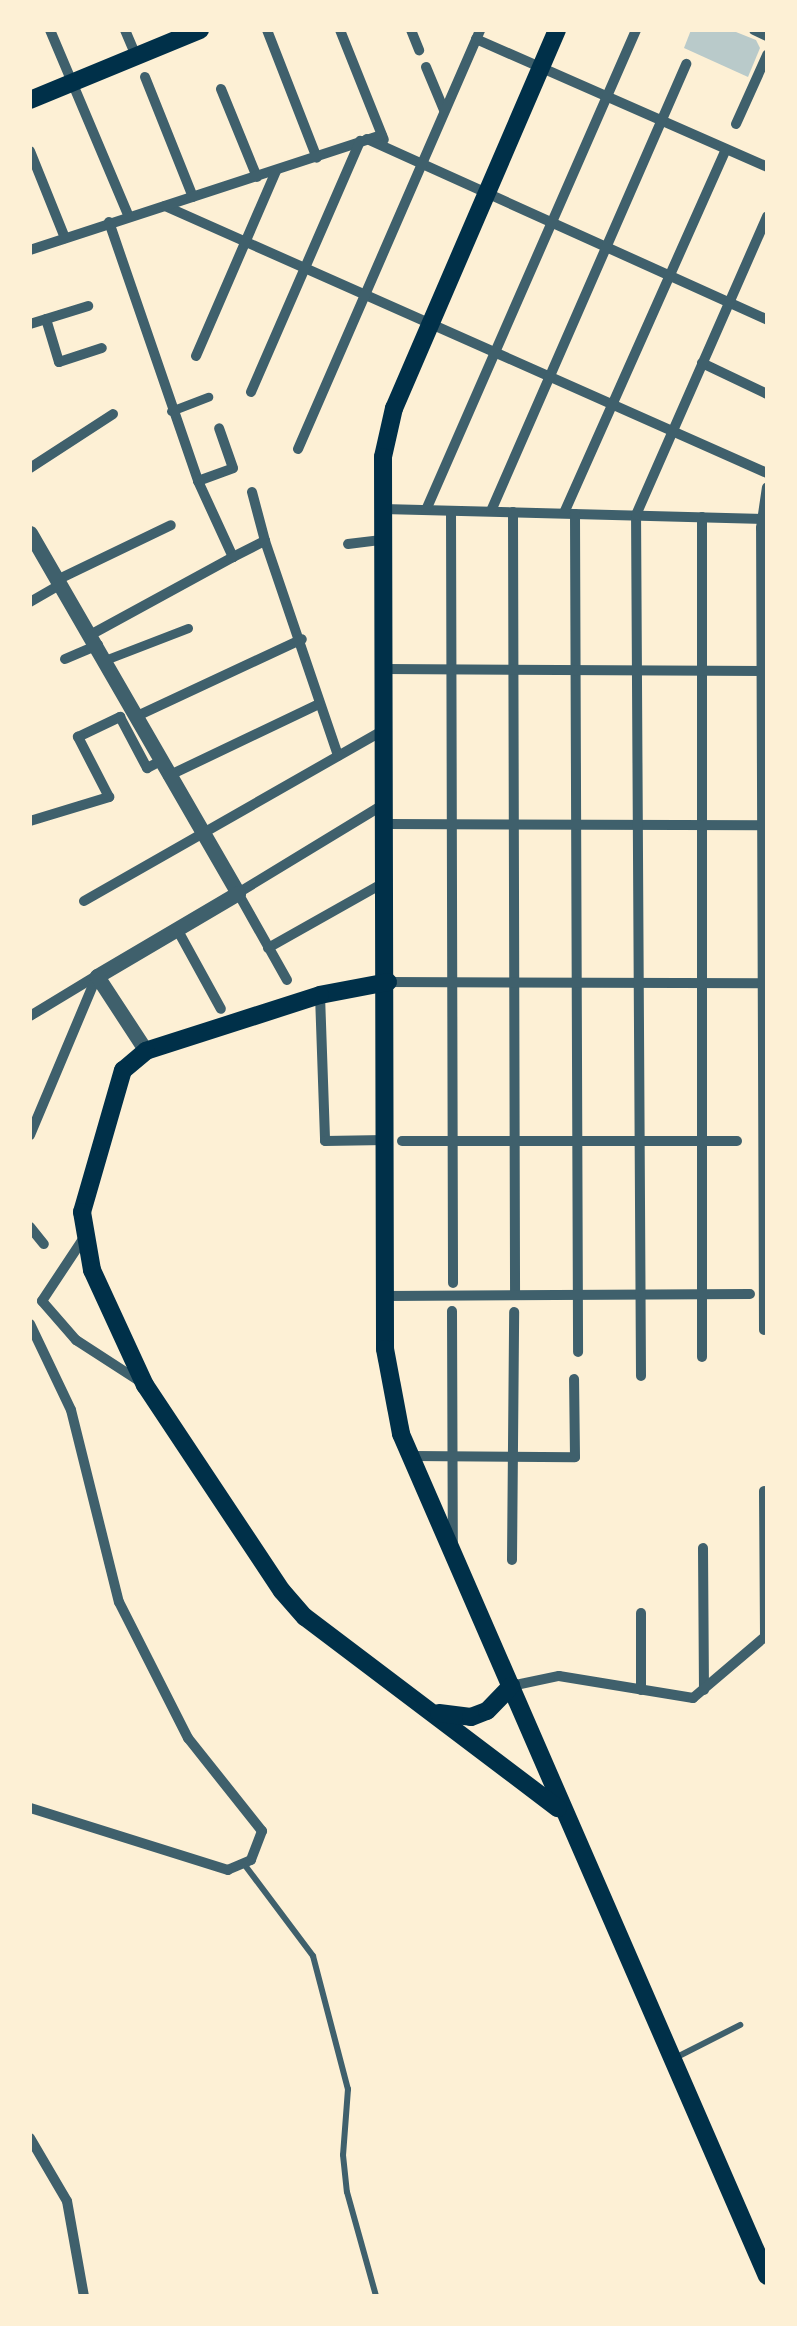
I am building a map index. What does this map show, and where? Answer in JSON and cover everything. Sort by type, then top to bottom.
[{"type":"main road","points":[[30,100],[198,30]]},
{"type":"main road","points":[[557,30],[394,408],[382,509],[393,1140],[387,1296],[389,1386],[481,1624],[767,2276]]},
{"type":"main road","points":[[388,982],[320,995],[146,1051],[123,1070],[86,1188],[85,1236],[104,1304],[145,1385],[305,1618],[437,1713],[562,1812]]},
{"type":"main road","points":[[437,1713],[471,1717],[501,1700],[511,1686]]},
{"type":"street","points":[[50,30],[129,217]]},
{"type":"street","points":[[126,30],[136,56]]},
{"type":"street","points":[[267,30],[317,158]]},
{"type":"street","points":[[340,30],[389,149]]},
{"type":"street","points":[[411,30],[419,50]]},
{"type":"street","points":[[426,510],[636,30]]},
{"type":"street","points":[[754,30],[767,36]]},
{"type":"street","points":[[298,450],[478,34],[541,67],[767,166]]},
{"type":"street","points":[[736,124],[767,55]]},
{"type":"street","points":[[491,512],[686,64]]},
{"type":"street","points":[[426,67],[444,110]]},
{"type":"street","points":[[144,77],[193,197]]},
{"type":"street","points":[[222,89],[257,178]]},
{"type":"street","points":[[30,250],[382,135]]},
{"type":"street","points":[[364,140],[767,320]]},
{"type":"street","points":[[251,392],[364,140]]},
{"type":"street","points":[[578,1352],[575,671],[569,514],[610,402],[726,149]]},
{"type":"street","points":[[30,151],[65,238]]},
{"type":"street","points":[[196,356],[276,170]]},
{"type":"street","points":[[166,206],[763,471]]},
{"type":"street","points":[[641,1376],[636,516],[729,302],[763,237],[767,218]]},
{"type":"street","points":[[108,222],[171,411],[233,557]]},
{"type":"street","points":[[30,324],[88,306]]},
{"type":"street","points":[[46,318],[59,362],[102,348]]},
{"type":"street","points":[[702,363],[767,394]]},
{"type":"street","points":[[171,411],[208,397]]},
{"type":"street","points":[[30,468],[113,414]]},
{"type":"street","points":[[198,482],[233,468],[219,428]]},
{"type":"street","points":[[764,1330],[765,825],[760,521],[767,486]]},
{"type":"street","points":[[252,492],[264,540],[302,639],[317,706],[338,756]]},
{"type":"street","points":[[382,509],[760,521]]},
{"type":"street","points":[[451,511],[452,1283]]},
{"type":"street","points":[[513,512],[515,1295]]},
{"type":"street","points":[[702,517],[702,1357]]},
{"type":"street","points":[[30,602],[59,582],[170,525]]},
{"type":"street","points":[[30,533],[287,980]]},
{"type":"street","points":[[98,646],[264,540]]},
{"type":"street","points":[[348,544],[382,540]]},
{"type":"street","points":[[65,659],[98,646],[188,628]]},
{"type":"street","points":[[136,717],[302,639]]},
{"type":"street","points":[[385,669],[764,671]]},
{"type":"street","points":[[30,821],[108,797],[78,737],[120,717],[147,768],[163,769],[317,706]]},
{"type":"street","points":[[84,902],[386,729]]},
{"type":"street","points":[[30,1016],[387,802]]},
{"type":"street","points":[[388,824],[765,825]]},
{"type":"street","points":[[268,948],[388,881]]},
{"type":"street","points":[[177,929],[221,1009]]},
{"type":"street","points":[[97,976],[146,1051]]},
{"type":"street","points":[[30,1136],[97,976]]},
{"type":"street","points":[[388,982],[765,983]]},
{"type":"street","points":[[320,995],[324,1141],[736,1140]]},
{"type":"street","points":[[30,1227],[44,1244]]},
{"type":"street","points":[[85,1236],[36,1301],[76,1340],[145,1385]]},
{"type":"street","points":[[387,1296],[750,1294]]},
{"type":"street","points":[[452,1310],[453,1557]]},
{"type":"street","points":[[512,1560],[514,1312]]},
{"type":"street","points":[[30,1324],[72,1410],[118,1602],[188,1738],[257,1817],[260,1844],[244,1864],[212,1867],[30,1808]]},
{"type":"street","points":[[413,1456],[575,1457],[574,1378]]},
{"type":"street","points":[[511,1686],[559,1676],[693,1698],[704,1690],[766,1636],[764,1492]]},
{"type":"street","points":[[703,1548],[704,1690]]},
{"type":"street","points":[[641,1613],[641,1690]]},
{"type":"street","points":[[30,2138],[67,2200],[84,2296]]},
{"type":"lane","points":[[244,1864],[313,1956],[348,2089],[342,2155],[347,2192],[376,2296]]},
{"type":"lane","points":[[671,2059],[740,2025]]},
{"type":"shaded area","points":[[691,30],[731,30],[756,40],[760,48],[748,77],[684,48]]}]
